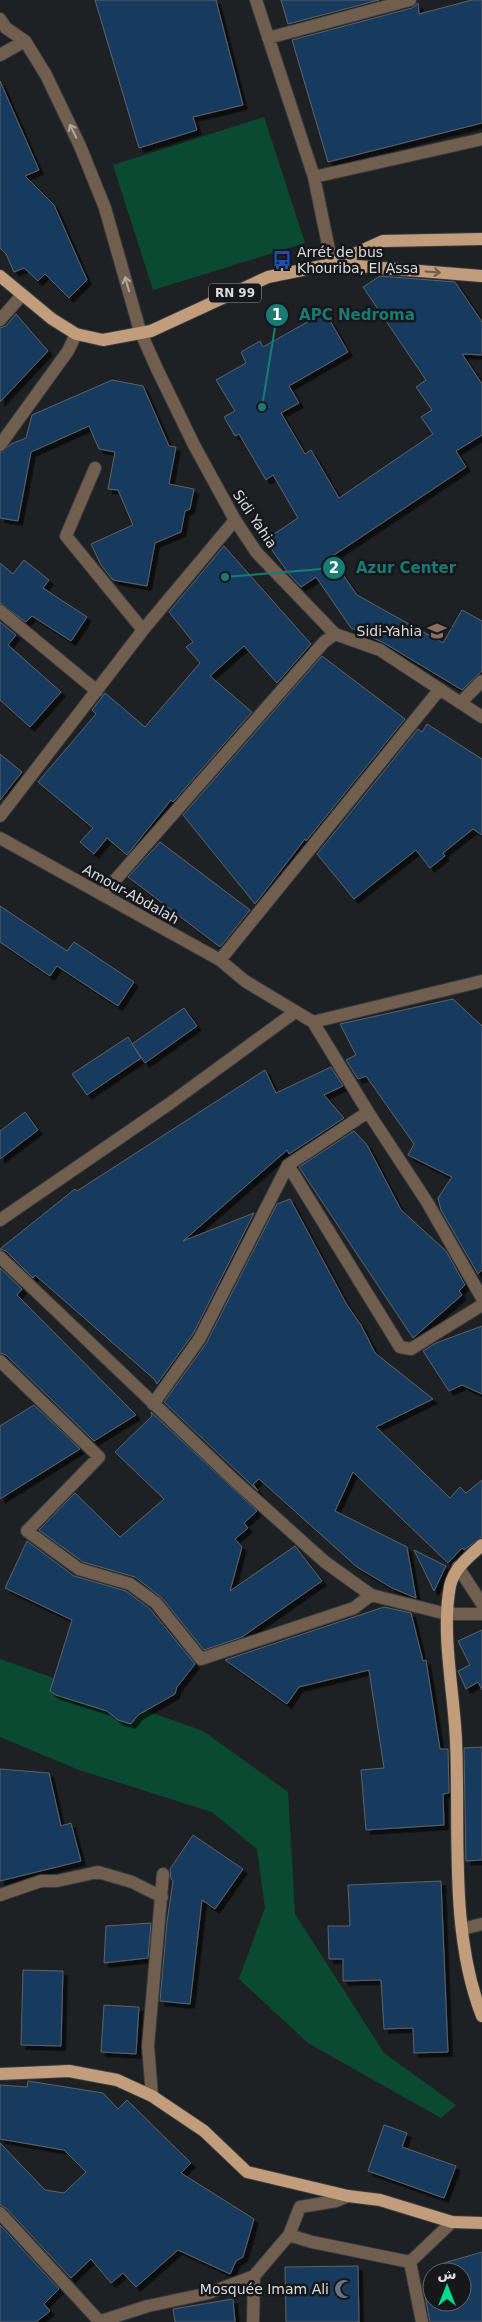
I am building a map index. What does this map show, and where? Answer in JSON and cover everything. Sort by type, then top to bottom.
[{"type":"main road","name":"RN 99","points":[[0,276],[52,319],[76,334],[103,340],[151,330],[268,278],[332,264],[383,241],[482,239]]},
{"type":"main road","name":"RN 99","points":[[332,264],[482,276]]},
{"type":"main road","points":[[482,1545],[458,1567],[451,1584],[447,1614],[456,1740],[462,1929],[469,1973],[482,2016]]},
{"type":"main road","points":[[0,2074],[69,2072],[117,2080],[152,2096],[204,2131],[247,2172],[348,2196],[380,2200],[452,2222],[482,2223]]},
{"type":"street","points":[[256,0],[314,177],[332,264]]},
{"type":"street","points":[[268,38],[410,0]]},
{"type":"street","points":[[0,18],[6,28],[25,41],[0,55]]},
{"type":"street","name":"Sidi Yahia","points":[[25,41],[46,75],[80,146],[105,208],[140,331],[194,445],[235,520],[257,552],[335,634],[380,650],[482,717]]},
{"type":"street","points":[[314,177],[482,139]]},
{"type":"street","points":[[0,320],[22,295]]},
{"type":"street","points":[[0,445],[68,351],[76,334]]},
{"type":"street","points":[[95,468],[66,536],[143,630]]},
{"type":"street","points":[[0,816],[143,630],[235,520]]},
{"type":"street","points":[[0,611],[97,691]]},
{"type":"street","points":[[102,895],[324,642],[335,634]]},
{"type":"street","points":[[460,703],[482,682]]},
{"type":"street","points":[[220,960],[440,690]]},
{"type":"street","name":"Amour-Abdalah","points":[[0,838],[220,960],[245,980],[313,1022]]},
{"type":"street","points":[[482,981],[313,1022],[426,1202],[482,1298]]},
{"type":"street","points":[[0,1220],[169,1104],[295,1012]]},
{"type":"street","points":[[153,1404],[200,1338],[288,1165],[368,1112]]},
{"type":"street","points":[[288,1165],[400,1347],[411,1349],[482,1305]]},
{"type":"street","points":[[0,1257],[153,1404],[325,1562],[371,1596],[447,1614],[482,1614]]},
{"type":"street","points":[[0,1361],[99,1457],[27,1531],[78,1568],[130,1584],[156,1603],[200,1659],[354,1608],[371,1596]]},
{"type":"street","points":[[458,1567],[482,1604]]},
{"type":"street","points":[[0,1894],[41,1882],[57,1881],[98,1872],[132,1882],[162,1897]]},
{"type":"street","points":[[152,2096],[148,2046],[163,1874]]},
{"type":"street","points":[[462,1929],[482,1924]]},
{"type":"street","points":[[0,2213],[100,2322],[148,2306],[209,2293],[254,2276],[289,2234],[300,2207],[336,2201],[348,2196]]},
{"type":"street","points":[[410,2262],[452,2222]]},
{"type":"street","points":[[289,2234],[312,2242],[410,2262]]},
{"type":"street","points":[[410,2262],[422,2322]]},
{"type":"street","points":[[253,2322],[254,2276]]},
{"type":"green space","points":[[264,117],[305,243],[153,290],[113,165]]},
{"type":"green space","points":[[0,1659],[203,1731],[288,1792],[295,1914],[384,2053],[456,2105],[441,2118],[308,2043],[239,1979],[265,1908],[257,1849],[212,1812],[79,1770],[0,1737]]},
{"type":"building","points":[[95,0],[216,0],[243,105],[193,117],[197,130],[139,148]]},
{"type":"building","points":[[281,0],[379,0],[288,24]]},
{"type":"building","points":[[472,0],[482,0],[482,123],[328,162],[292,40],[412,8],[418,3],[419,14]]},
{"type":"building","points":[[0,81],[39,170],[25,176],[54,205],[87,280],[69,298],[45,274],[38,281],[24,268],[14,272],[6,254],[0,248]]},
{"type":"building","points":[[380,276],[455,282],[482,322],[482,355],[462,354],[482,384],[482,435],[456,451],[466,467],[331,557],[357,595],[443,643],[462,610],[482,621],[482,671],[462,690],[384,643],[351,628],[316,577],[301,587],[289,574],[265,540],[298,518],[273,475],[266,480],[239,434],[235,436],[224,417],[235,411],[216,380],[246,363],[241,352],[260,341],[263,347],[325,312],[348,352],[289,386],[299,403],[281,413],[305,454],[311,450],[339,498],[433,434],[421,417],[432,410],[416,387],[426,380],[363,287]]},
{"type":"building","points":[[16,314],[48,351],[0,402],[0,328],[6,326]]},
{"type":"building","points":[[112,380],[143,386],[169,446],[176,447],[169,484],[194,489],[190,509],[185,511],[181,532],[155,543],[147,586],[113,580],[101,565],[91,544],[133,525],[118,490],[108,489],[115,452],[99,449],[89,426],[31,452],[18,521],[0,518],[0,453],[11,444],[26,438],[32,415]]},
{"type":"building","points":[[224,546],[311,644],[277,683],[244,646],[210,676],[252,712],[173,802],[171,800],[127,855],[107,838],[94,854],[80,842],[93,828],[38,782],[96,714],[92,710],[105,693],[145,727],[200,663],[186,647],[193,642],[169,612]]},
{"type":"building","points":[[24,560],[49,580],[43,588],[87,617],[71,641],[32,616],[26,622],[0,603],[0,563],[13,574]]},
{"type":"building","points":[[0,622],[16,635],[8,645],[61,692],[30,727],[0,700]]},
{"type":"building","points":[[322,656],[405,719],[306,841],[305,839],[255,904],[183,815]]},
{"type":"building","points":[[427,724],[482,759],[482,835],[473,829],[443,853],[445,856],[430,868],[416,850],[354,899],[317,854],[418,729],[422,732]]},
{"type":"building","points":[[0,754],[22,772],[0,800]]},
{"type":"building","points":[[160,842],[250,910],[220,947],[128,877]]},
{"type":"building","points":[[0,906],[67,951],[74,942],[134,982],[118,1006],[57,966],[50,976],[0,942]]},
{"type":"building","points":[[453,999],[482,1026],[482,1270],[478,1274],[441,1210],[438,1198],[452,1177],[408,1155],[414,1144],[366,1076],[358,1079],[346,1060],[356,1055],[340,1024]]},
{"type":"building","points":[[184,1008],[197,1026],[145,1063],[132,1044]]},
{"type":"building","points":[[128,1037],[141,1058],[87,1095],[72,1074]]},
{"type":"building","points":[[331,1067],[343,1086],[324,1095],[344,1118],[289,1154],[287,1150],[183,1241],[254,1213],[193,1334],[157,1384],[154,1379],[35,1275],[33,1278],[6,1251],[0,1249],[75,1189],[77,1191],[265,1070],[276,1093]]},
{"type":"building","points":[[25,1112],[38,1130],[0,1159],[0,1131]]},
{"type":"building","points":[[354,1131],[367,1145],[401,1210],[446,1251],[465,1285],[459,1291],[462,1295],[413,1338],[299,1167]]},
{"type":"building","points":[[290,1199],[375,1353],[433,1399],[376,1427],[450,1498],[460,1487],[466,1493],[482,1480],[482,1537],[464,1550],[462,1548],[448,1563],[353,1472],[335,1511],[407,1547],[416,1598],[392,1588],[357,1567],[259,1479],[253,1484],[258,1491],[164,1402],[207,1342],[277,1204]]},
{"type":"building","points":[[0,1268],[22,1289],[17,1295],[136,1415],[94,1441],[6,1355],[0,1353]]},
{"type":"building","points":[[482,1326],[482,1394],[462,1385],[449,1391],[423,1351],[436,1343]]},
{"type":"building","points":[[34,1405],[80,1449],[0,1499],[0,1426]]},
{"type":"building","points":[[151,1412],[257,1511],[244,1523],[248,1528],[235,1539],[242,1547],[230,1591],[295,1546],[322,1581],[242,1637],[204,1650],[162,1598],[135,1577],[83,1562],[39,1530],[75,1493],[120,1537],[164,1499],[115,1452],[152,1416]]},
{"type":"building","points":[[27,1541],[74,1576],[126,1591],[150,1609],[195,1664],[177,1687],[175,1694],[138,1715],[131,1724],[118,1720],[107,1711],[56,1695],[50,1691],[72,1620],[5,1588]]},
{"type":"building","points":[[414,1550],[446,1566],[434,1591]]},
{"type":"building","points":[[384,1607],[411,1613],[423,1661],[426,1660],[440,1749],[448,1749],[449,1793],[443,1794],[444,1825],[366,1830],[361,1770],[384,1768],[369,1670],[299,1687],[287,1704],[225,1660]]},
{"type":"building","points":[[482,1630],[482,1690],[478,1682],[466,1689],[458,1671],[470,1665],[458,1641]]},
{"type":"building","points":[[482,1747],[482,1860],[466,1861],[464,1748]]},
{"type":"building","points":[[0,1769],[49,1773],[61,1826],[71,1823],[81,1861],[0,1881]]},
{"type":"building","points":[[193,1835],[243,1869],[215,1909],[202,1900],[190,2004],[160,2001],[167,1922],[173,1881],[170,1869]]},
{"type":"building","points":[[441,1881],[448,2052],[414,2053],[413,2028],[384,2029],[381,1980],[343,1981],[343,1959],[329,1959],[328,1926],[350,1926],[348,1885]]},
{"type":"building","points":[[151,1923],[148,1958],[104,1963],[106,1926]]},
{"type":"building","points":[[23,1970],[63,1971],[61,2046],[21,2045]]},
{"type":"building","points":[[104,2005],[139,2007],[136,2054],[101,2052]]},
{"type":"building","points":[[28,2081],[103,2093],[118,2109],[127,2100],[191,2163],[181,2173],[254,2219],[243,2257],[236,2261],[230,2274],[178,2250],[136,2287],[123,2273],[111,2283],[91,2259],[71,2278],[6,2208],[0,2205],[0,2143],[45,2190],[64,2193],[86,2172],[64,2150],[0,2139],[0,2085],[27,2087]]},
{"type":"building","points":[[384,2125],[407,2133],[402,2147],[456,2166],[444,2198],[368,2171]]},
{"type":"building","points":[[0,2225],[59,2289],[44,2304],[50,2311],[36,2322],[0,2322]]},
{"type":"building","points":[[482,2252],[482,2322],[430,2322],[428,2312],[472,2312],[472,2262],[447,2262]]},
{"type":"building","points":[[358,2266],[359,2322],[286,2322],[285,2267]]},
{"type":"building","points":[[233,2299],[235,2322],[175,2322],[173,2309]]},
{"type":"place","name":"Arrét de bus Khouriba, El Assa","points":[[282,260]]},
{"type":"place","name":"APC Nedroma","points":[[262,407]]},
{"type":"place","name":"Azur Center","points":[[225,577]]},
{"type":"place","name":"Sidi-Yahia","points":[[437,631]]},
{"type":"place","name":"Mosquée Imam Ali","points":[[344,2289]]}]
